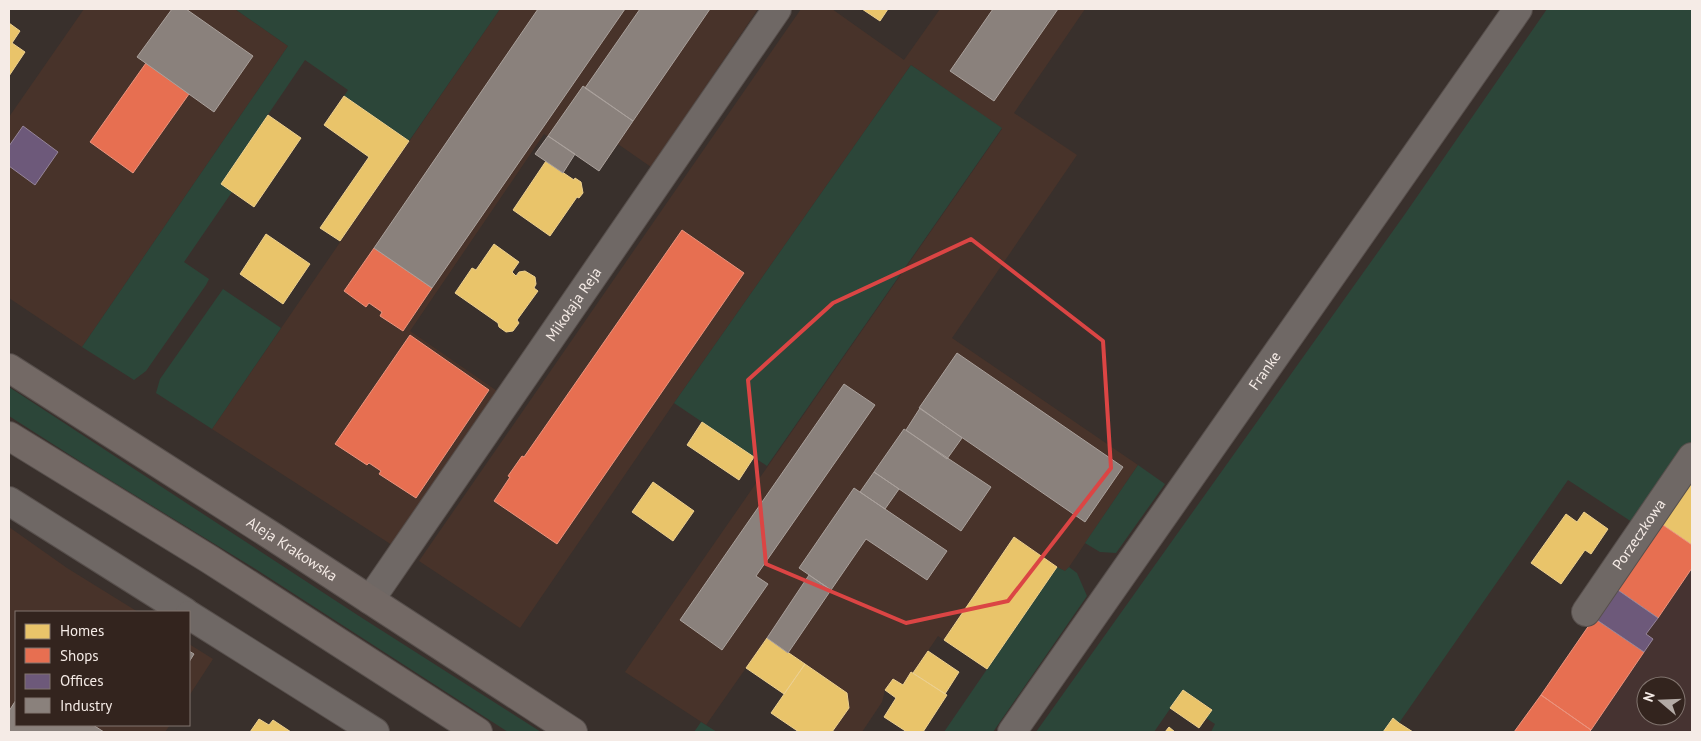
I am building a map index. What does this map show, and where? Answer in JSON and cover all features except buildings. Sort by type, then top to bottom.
[{"type":"main road","name":"Aleja Krakowska","points":[[9,368],[573,732]]},
{"type":"main road","points":[[9,436],[200,554],[478,732]]},
{"type":"street","name":"Mikołaja Reja","points":[[370,600],[777,9]]},
{"type":"street","name":"Franke","points":[[1012,732],[1518,9]]},
{"type":"street","name":"Porzeczkowa","points":[[1586,612],[1692,457]]},
{"type":"street","points":[[9,500],[183,611]]},
{"type":"street","points":[[190,616],[375,732]]},
{"type":"highlighted area","points":[[971,239],[1103,341],[1111,468],[1008,601],[906,623],[766,564],[748,380],[833,303]]},
{"type":"shaded area","points":[[84,9],[235,9],[288,46],[82,347],[9,298],[9,117]]},
{"type":"shaded area","points":[[500,9],[758,9],[651,167],[618,144],[599,171],[544,134],[410,331],[497,391],[392,545],[212,429]]},
{"type":"shaded area","points":[[801,9],[832,9],[904,60],[940,9],[1085,9],[1014,113],[1077,155],[952,338],[1138,465],[1069,567],[1065,571],[1057,567],[987,669],[938,636],[903,685],[893,679],[885,690],[882,702],[862,732],[832,732],[849,708],[847,693],[767,638],[706,725],[625,672],[1002,129],[911,65],[674,403],[520,628],[419,561]]},
{"type":"shaded area","points":[[1660,523],[1692,545],[1692,732],[1514,732]]},
{"type":"shaded area","points":[[9,527],[67,568],[136,611],[15,611],[15,726],[169,726],[165,732],[9,732]]},
{"type":"shaded area","points":[[190,645],[213,659],[190,694]]},
{"type":"green space","points":[[235,9],[500,9],[409,141],[344,96],[348,90],[305,60],[221,184],[232,192],[184,262],[209,279],[206,285],[146,371],[134,380],[82,347],[288,46]]},
{"type":"green space","points":[[1547,9],[1692,9],[1692,441],[1635,524],[1568,480],[1399,723],[1393,719],[1383,732],[1211,732],[1215,724],[1206,718],[1212,709],[1183,690],[1154,732],[1036,732],[1405,214]]},
{"type":"green space","points":[[911,65],[1002,128],[767,466],[674,403]]},
{"type":"green space","points":[[223,289],[281,328],[212,429],[156,393],[160,379]]},
{"type":"green space","points":[[9,387],[359,616],[541,732],[508,732],[254,568],[9,416]]},
{"type":"green space","points":[[1138,465],[1165,484],[1116,553],[1100,552],[1085,543]]},
{"type":"green space","points":[[1057,567],[1065,571],[1069,567],[1077,573],[1087,596],[993,732],[944,732]]},
{"type":"green space","points":[[701,722],[717,732],[694,732]]}]
